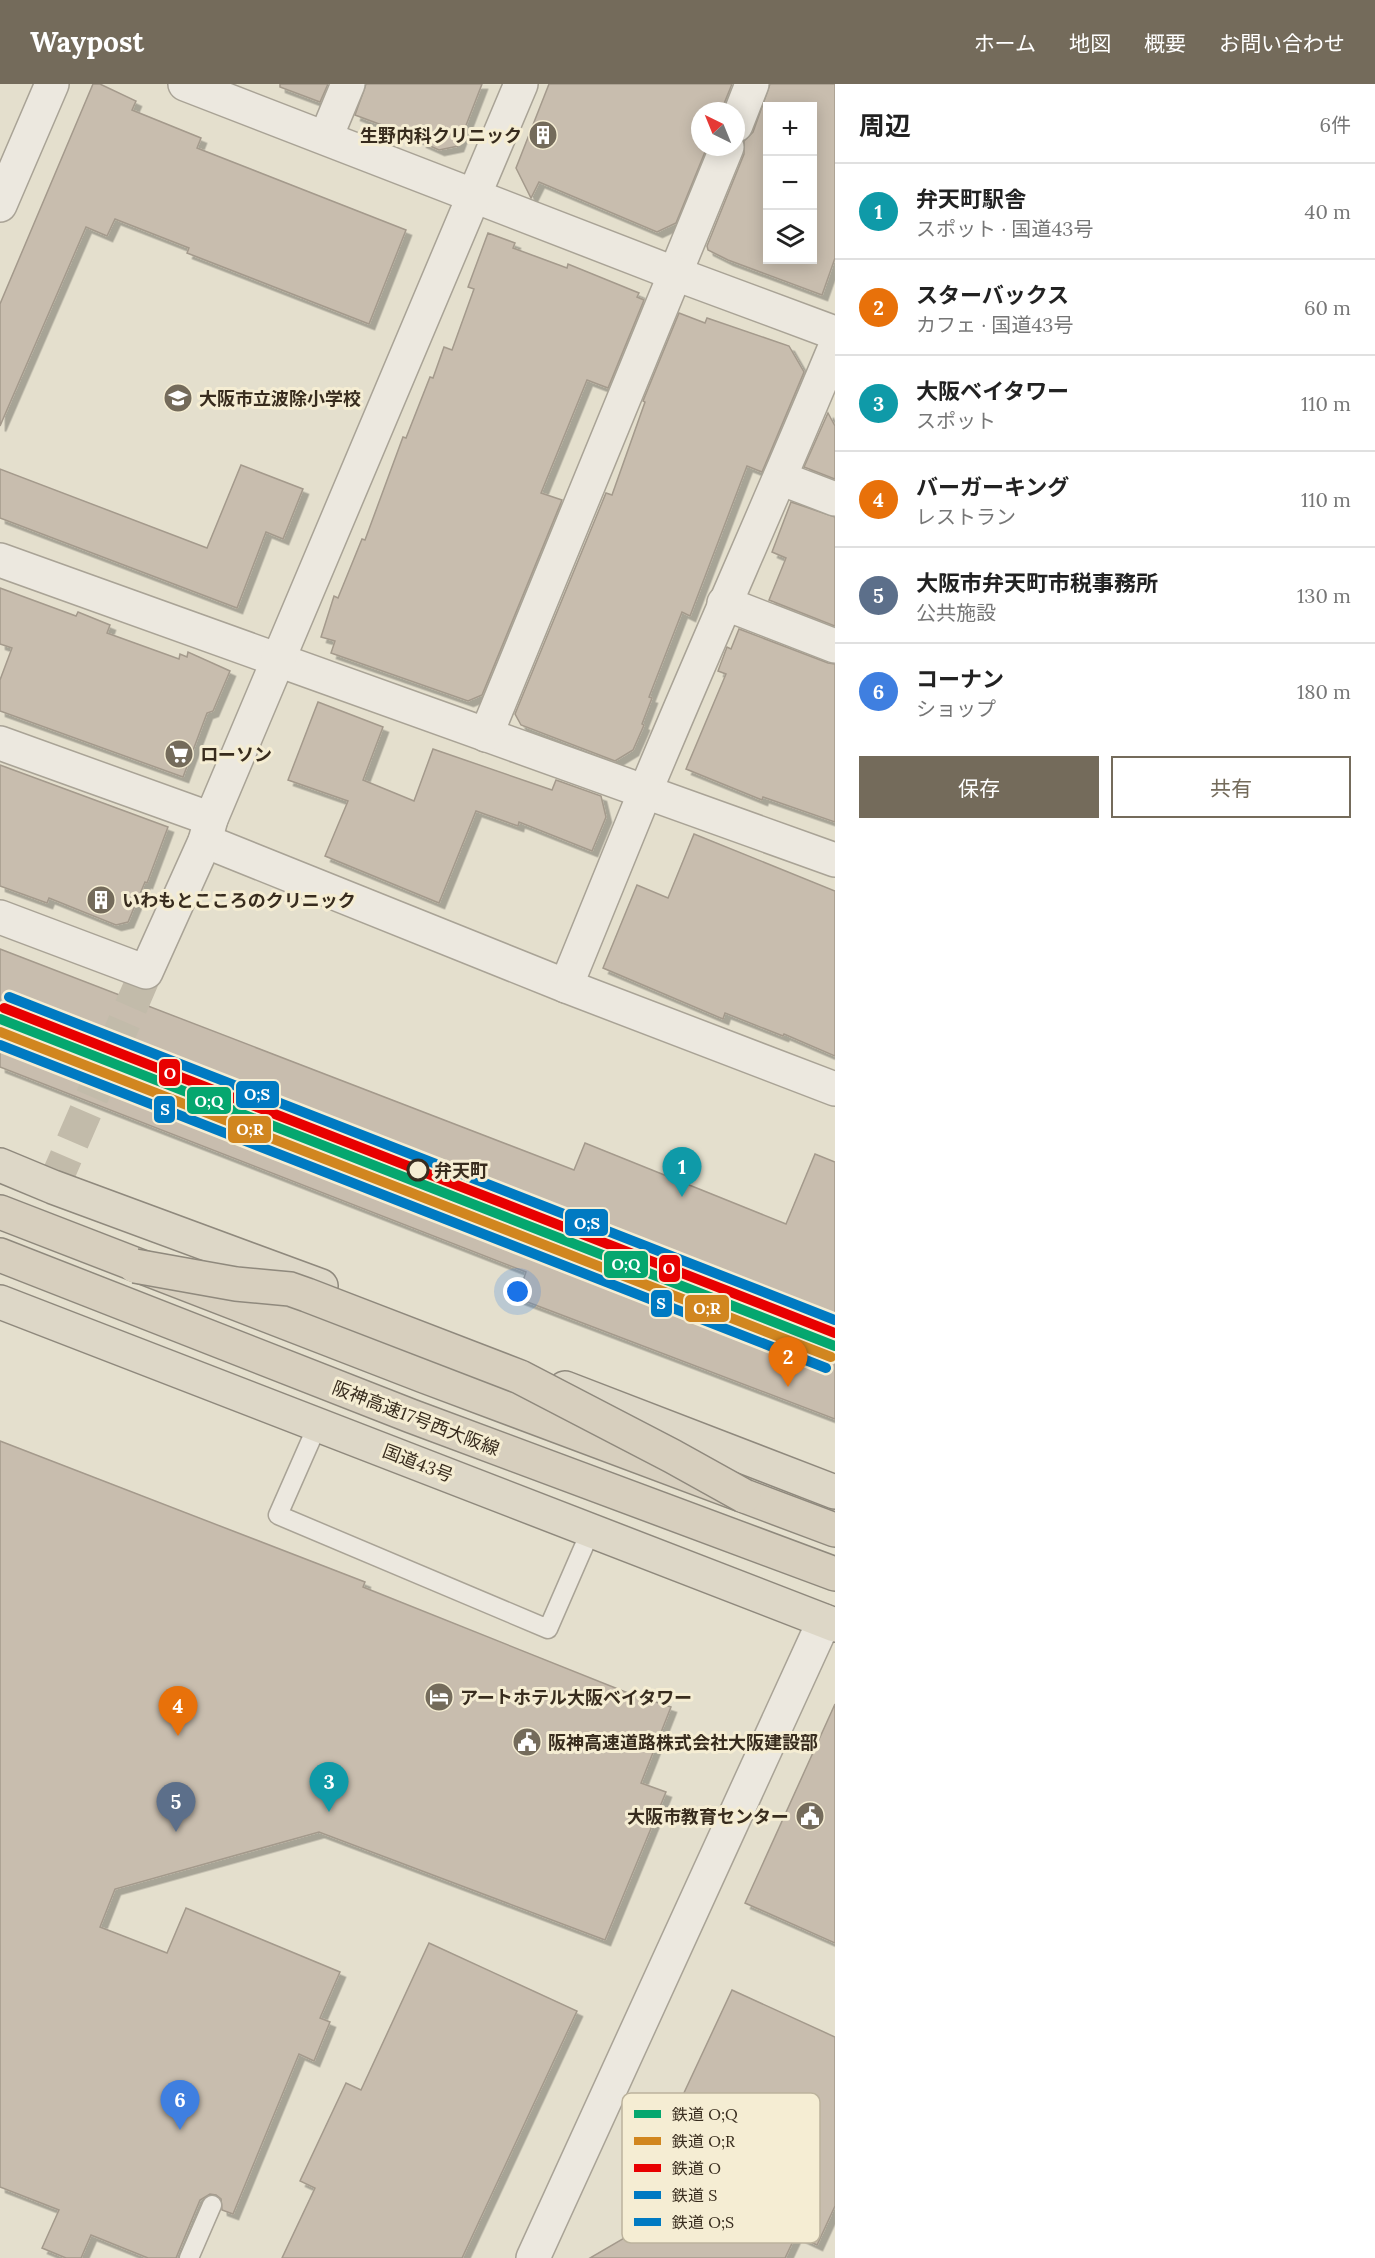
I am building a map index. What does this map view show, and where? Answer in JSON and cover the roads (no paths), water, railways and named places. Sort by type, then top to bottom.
[{"type":"highway","points":[[0,1165],[345,1295],[496,1362],[835,1492]]},
{"type":"highway","points":[[0,1212],[135,1266],[236,1284],[290,1289],[307,1295],[520,1377],[744,1496],[835,1530]]},
{"type":"highway","points":[[214,1247],[308,1313],[565,1416],[835,1520]]},
{"type":"highway","name":"阪神高速17号西大阪線","points":[[0,1255],[411,1416],[835,1575]]},
{"type":"highway","name":"国道43号","points":[[0,1302],[830,1623]]},
{"type":"street","points":[[2,192],[52,84]]},
{"type":"street","points":[[326,138],[348,84]]},
{"type":"street","points":[[0,917],[146,972],[208,830],[521,84]]},
{"type":"street","points":[[745,102],[752,84]]},
{"type":"street","points":[[203,87],[326,138],[835,333]]},
{"type":"street","points":[[486,735],[723,156]]},
{"type":"street","points":[[566,986],[724,603],[780,478],[835,346]]},
{"type":"street","points":[[780,478],[835,498]]},
{"type":"street","points":[[0,560],[835,860]]},
{"type":"street","points":[[724,603],[835,646]]},
{"type":"street","points":[[0,743],[208,830],[566,986],[835,1089]]},
{"type":"street","points":[[533,2258],[830,1623]]},
{"type":"lane","points":[[318,1424],[278,1515],[548,1629],[591,1530]]},
{"type":"lane","points":[[189,2258],[212,2205]]},
{"type":"tunnel","points":[[53,1187],[146,972]]},
{"type":"rail line","name":"O;S","points":[[9,997],[835,1320]]},
{"type":"rail line","name":"O","points":[[4,1008],[835,1333]]},
{"type":"rail line","name":"O;Q","points":[[0,1019],[835,1346]]},
{"type":"rail line","name":"O;R","points":[[0,1032],[831,1357]]},
{"type":"rail line","name":"S","points":[[0,1045],[826,1368]]},
{"type":"place","name":"生野内科クリニック","points":[[543,135]]},
{"type":"place","name":"大阪市立波除小学校","points":[[178,398]]},
{"type":"place","name":"ローソン","points":[[179,754]]},
{"type":"place","name":"いわもとこころのクリニック","points":[[101,900]]},
{"type":"place","name":"弁天町","points":[[418,1170]]},
{"type":"place","name":"弁天町駅舎","points":[[682,1197]]},
{"type":"place","name":"スターバックス","points":[[788,1387]]},
{"type":"place","name":"アートホテル大阪ベイタワー","points":[[439,1697]]},
{"type":"place","name":"バーガーキング","points":[[178,1736]]},
{"type":"place","name":"阪神高速道路株式会社大阪建設部","points":[[527,1742]]},
{"type":"place","name":"大阪ベイタワー","points":[[329,1812]]},
{"type":"place","name":"大阪市教育センター","points":[[810,1816]]},
{"type":"place","name":"大阪市弁天町市税事務所","points":[[176,1832]]},
{"type":"place","name":"コーナン","points":[[180,2130]]}]
